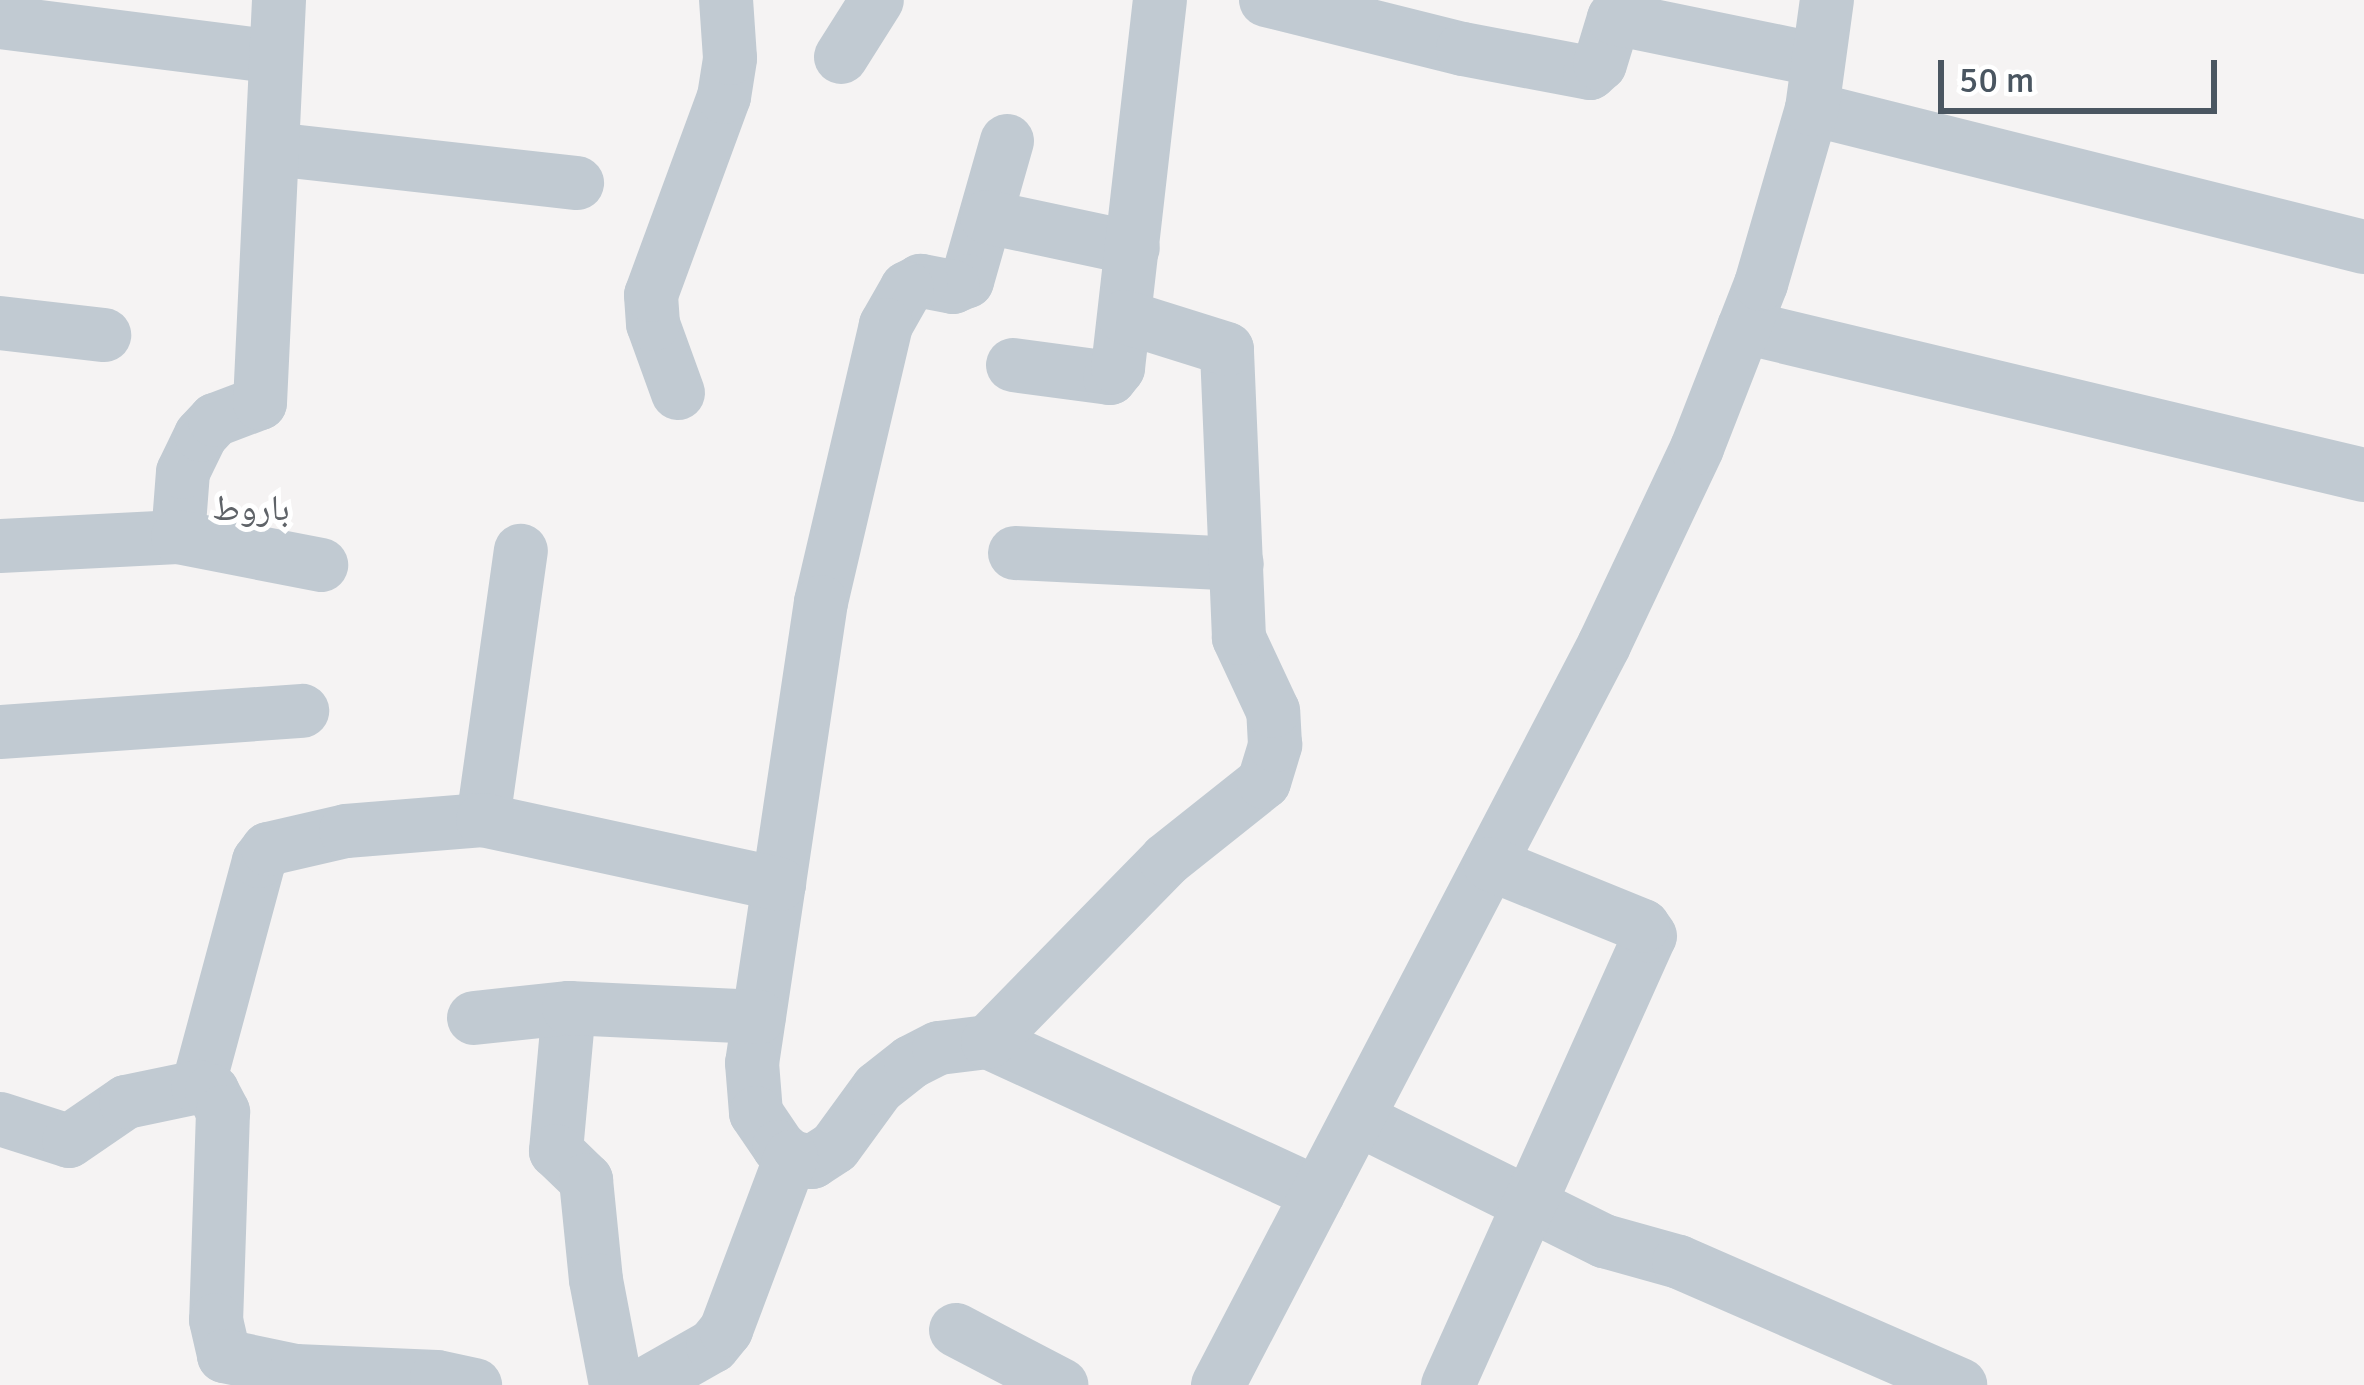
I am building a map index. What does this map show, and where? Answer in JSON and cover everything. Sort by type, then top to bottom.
[{"type":"street","points":[[0,7],[6,0]]},
{"type":"street","points":[[178,537],[183,472],[201,435],[215,420],[260,403],[279,0]]},
{"type":"street","points":[[678,393],[653,324],[651,295],[724,97],[730,58],[726,0]]},
{"type":"street","points":[[841,57],[877,0]]},
{"type":"street","points":[[1013,365],[1110,378],[1118,368],[1160,0]]},
{"type":"street","points":[[1266,0],[1463,50],[1590,73],[1600,64],[1614,18],[1815,84],[2364,247]]},
{"type":"street","points":[[1237,1378],[1318,1194],[1643,564],[1744,327],[1815,84],[1827,0]]},
{"type":"street","points":[[0,22],[275,57]]},
{"type":"street","points":[[1006,140],[964,286],[921,281],[907,288],[886,325],[821,602],[752,1063],[756,1113],[791,1157],[812,1162],[824,1157],[878,1088],[910,1062],[939,1048],[988,1042],[1318,1194]]},
{"type":"street","points":[[273,149],[577,183]]},
{"type":"street","points":[[986,218],[1133,248]]},
{"type":"street","points":[[988,1042],[1166,860],[1264,782],[1275,745],[1273,711],[1239,638],[1227,349],[1125,316]]},
{"type":"street","points":[[0,323],[104,334]]},
{"type":"street","points":[[1744,327],[2364,475]]},
{"type":"street","points":[[0,546],[178,537],[321,565]]},
{"type":"street","points":[[483,820],[521,551]]},
{"type":"street","points":[[1016,553],[1238,564]]},
{"type":"street","points":[[0,732],[302,711]]},
{"type":"street","points":[[197,1087],[259,861],[268,849],[346,831],[483,820],[779,884]]},
{"type":"street","points":[[1448,1385],[1533,1206],[1650,936],[1643,926],[1490,864]]},
{"type":"street","points":[[474,1018],[569,1008],[759,1017]]},
{"type":"street","points":[[569,1008],[556,1151],[586,1180],[596,1280],[616,1385]]},
{"type":"street","points":[[0,1119],[69,1141],[126,1102],[197,1087],[212,1091],[223,1112],[216,1320],[224,1356],[296,1371],[436,1377],[475,1385]]},
{"type":"street","points":[[1358,1119],[1604,1241],[1679,1262],[1960,1385]]},
{"type":"street","points":[[644,1385],[713,1346],[726,1330],[791,1157]]},
{"type":"street","points":[[956,1330],[1061,1385]]},
{"type":"district","name":"باروط","points":[[251,509]]}]
